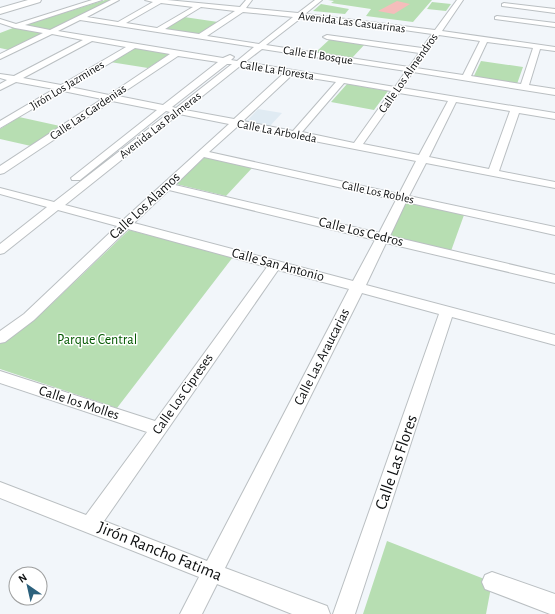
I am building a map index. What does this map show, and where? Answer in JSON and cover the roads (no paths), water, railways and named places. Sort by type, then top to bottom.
[{"type":"main road","points":[[0,7],[23,0]]},
{"type":"main road","points":[[0,11],[37,0]]},
{"type":"street","points":[[0,31],[99,0]]},
{"type":"street","points":[[0,57],[116,0]]},
{"type":"street","name":"Avenida Las Casuarinas","points":[[148,0],[200,5],[245,5],[438,30]]},
{"type":"street","name":"Avenida Las Palmeras","points":[[68,184],[163,108],[247,44],[295,12],[319,0]]},
{"type":"street","name":"Calle Los Almendros","points":[[357,146],[460,0]]},
{"type":"street","points":[[119,24],[160,1]]},
{"type":"street","points":[[207,1],[245,5]]},
{"type":"street","points":[[466,78],[505,2],[553,9]]},
{"type":"street","points":[[159,30],[200,5]]},
{"type":"street","points":[[200,37],[245,5]]},
{"type":"street","name":"Avenida Las Casuarinas","points":[[295,12],[345,20],[438,30],[490,29],[555,44]]},
{"type":"street","name":"Avenida Las Palmeras","points":[[0,238],[178,111],[260,46],[295,12]]},
{"type":"street","name":"Calle El Bosque","points":[[80,18],[260,46],[318,45],[411,70],[555,92]]},
{"type":"street","points":[[318,45],[345,20]]},
{"type":"street","name":"Calle La Floresta","points":[[0,21],[15,26],[90,39],[555,116]]},
{"type":"street","points":[[490,29],[555,25]]},
{"type":"street","name":"Avenida Las Casuarinas","points":[[490,29],[537,46],[555,49]]},
{"type":"street","points":[[0,87],[90,39]]},
{"type":"street","points":[[318,45],[424,51]]},
{"type":"street","name":"Jirón Los Jazmines","points":[[0,125],[133,46]]},
{"type":"street","points":[[524,87],[537,46]]},
{"type":"street","points":[[0,50],[10,52]]},
{"type":"street","name":"Calle Las Gardenias","points":[[0,171],[177,53]]},
{"type":"street","name":"Calle Los Alamos","points":[[0,338],[29,318],[124,224],[290,72]]},
{"type":"street","name":"Calle La Arboleda","points":[[0,76],[555,185]]},
{"type":"street","points":[[295,134],[342,81]]},
{"type":"street","name":"Calle Las Araucarias","points":[[191,614],[453,99]]},
{"type":"street","points":[[493,173],[515,110]]},
{"type":"street","name":"Calle Los Robles","points":[[202,154],[555,231]]},
{"type":"street","name":"Calle Los Cedros","points":[[166,186],[555,279]]},
{"type":"street","name":"Calle San Antonio","points":[[0,191],[52,201],[124,224],[555,340]]},
{"type":"street","name":"Avenida Las Palmeras","points":[[0,250],[52,201]]},
{"type":"street","name":"Calle Los Cipreses","points":[[91,524],[274,265]]},
{"type":"street","name":"Calle Las Flores","points":[[344,614],[447,311]]},
{"type":"street","name":"Calle los Molles","points":[[0,377],[158,429]]},
{"type":"street","name":"Jirón Rancho Fatima","points":[[0,490],[91,524],[319,614]]},
{"type":"street","points":[[492,582],[555,605]]},
{"type":"park label","name":"Parque Central","points":[[97,340]]}]
